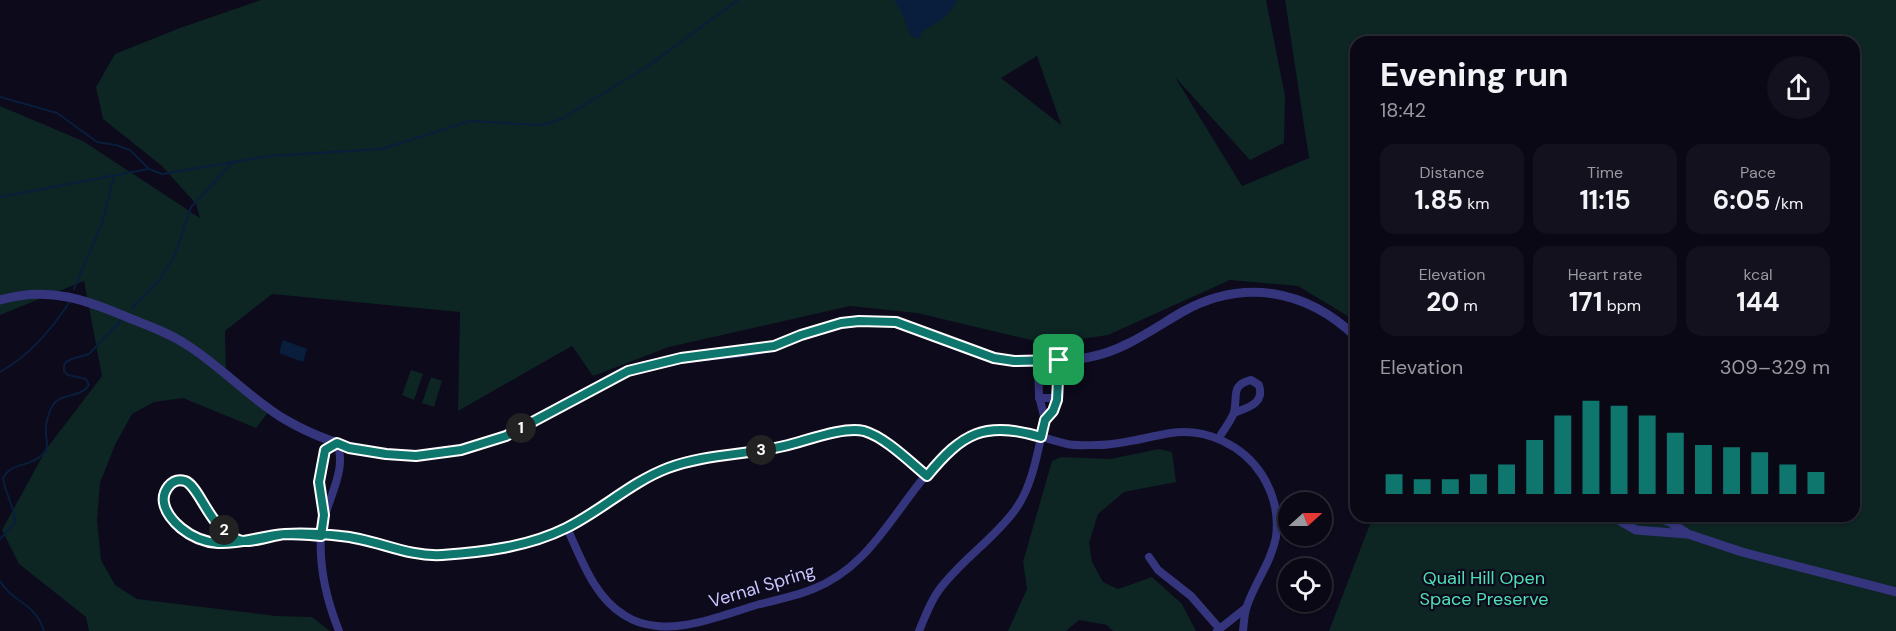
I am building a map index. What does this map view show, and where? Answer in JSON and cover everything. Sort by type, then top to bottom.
[{"type":"street","points":[[0,300],[32,294],[82,299],[187,344],[268,408],[303,428],[349,448],[416,456],[461,450],[506,436],[628,371],[681,358],[774,346],[841,323],[896,322],[994,358],[1059,360],[1091,357],[1112,351],[1204,301],[1242,292],[1293,297],[1316,307],[1350,332]]},
{"type":"street","points":[[919,631],[940,588],[1016,509],[1028,483],[1045,420],[1053,411],[1057,398],[1059,360]]},
{"type":"street","points":[[1038,361],[1039,398],[1045,420]]},
{"type":"street","points":[[1218,438],[1234,413],[1236,390],[1242,382],[1251,381],[1259,385],[1262,393],[1260,399],[1255,404],[1234,413]]},
{"type":"street","points":[[1039,398],[1057,398]]},
{"type":"street","points":[[241,541],[228,534],[213,521],[194,487],[185,481],[178,481],[167,489],[164,494],[166,510],[178,525],[190,535],[204,542],[219,544],[241,541],[285,534],[321,536],[359,539],[419,555],[438,555],[512,546],[567,528],[667,468],[713,457],[774,448],[850,430],[866,432],[878,438],[927,476]]},
{"type":"street","name":"Vernal Spring","points":[[567,528],[592,581],[606,600],[623,614],[658,627],[686,625],[813,590],[841,574],[870,547],[955,444],[984,431],[1016,431],[1070,444],[1099,446],[1174,433],[1188,433],[1218,438],[1250,460],[1269,486],[1275,501],[1277,519],[1272,550],[1268,564],[1246,608],[1243,631]]},
{"type":"street","points":[[324,515],[319,482],[325,450],[337,443]]},
{"type":"street","points":[[337,443],[342,454],[331,499],[324,515],[321,536],[325,591],[339,631]]},
{"type":"street","points":[[319,482],[335,483]]},
{"type":"street","points":[[1622,522],[1636,530],[1688,534],[1752,555],[1896,592]]},
{"type":"street","points":[[1670,522],[1688,534]]},
{"type":"street","points":[[1149,556],[1158,570],[1191,596],[1218,630]]},
{"type":"street","name":"Vernal Spring","points":[[1218,630],[1246,608]]},
{"type":"green space","name":"Quail Hill Open Space Preserve","points":[[261,0],[1266,0],[1285,96],[1284,143],[1250,160],[1175,77],[1242,186],[1309,158],[1285,0],[1896,0],[1896,631],[1329,631],[1371,522],[1860,522],[1860,36],[1350,36],[1350,317],[1298,286],[1230,280],[1108,335],[1048,344],[917,313],[850,306],[669,347],[593,376],[572,346],[458,411],[460,312],[272,294],[225,331],[226,374],[270,410],[256,428],[183,398],[154,402],[132,414],[115,445],[100,483],[97,520],[101,560],[115,585],[137,599],[276,616],[312,617],[330,631],[89,631],[86,617],[19,564],[2,530],[47,448],[102,376],[84,281],[0,315],[0,106],[83,141],[200,218],[196,204],[162,166],[103,119],[96,87],[115,54],[180,28]],"holes":[[[1037,56],[1061,125],[1001,78]]]},
{"type":"green space","points":[[411,370],[423,374],[414,400],[402,395]]},
{"type":"green space","points":[[431,377],[442,381],[434,407],[422,403]]},
{"type":"green space","points":[[1159,449],[1172,452],[1176,482],[1124,492],[1098,514],[1089,543],[1092,562],[1103,582],[1118,589],[1152,577],[1182,604],[1196,631],[1113,631],[1107,625],[1079,620],[1066,631],[1008,631],[1027,589],[1023,562],[1052,461],[1061,457],[1110,459]]},
{"type":"water","points":[[894,0],[957,0],[941,20],[925,29],[918,39],[911,36]]},
{"type":"water","points":[[283,340],[307,349],[303,362],[279,353]]},
{"type":"waterway","points":[[0,97],[57,113],[97,142],[130,150],[149,169],[162,174],[269,156],[382,149],[470,121],[538,125],[563,118],[648,66],[738,0]]},
{"type":"waterway","points":[[132,308],[160,279],[174,257],[191,207],[232,163]]},
{"type":"waterway","points":[[0,197],[148,169]]},
{"type":"waterway","points":[[74,289],[103,220],[114,176]]},
{"type":"waterway","points":[[0,372],[39,342],[69,303]]},
{"type":"waterway","points":[[0,539],[15,523],[3,478],[11,469],[32,462],[45,452],[47,420],[56,401],[81,392],[89,385],[86,379],[68,375],[64,371],[66,362],[89,354],[121,320]]},
{"type":"waterway","points":[[0,581],[11,594],[30,608],[44,631]]},
{"type":"route","points":[[1059,360],[1032,362],[994,358],[896,322],[879,320],[841,323],[774,346],[681,358],[628,371],[506,436],[461,450],[416,456],[349,448],[337,443],[325,450],[319,482],[324,515],[321,536],[285,534],[241,541],[219,544],[204,542],[190,535],[178,525],[166,510],[164,502],[164,494],[171,484],[185,481],[194,487],[213,521],[228,534],[241,541],[285,534],[321,536],[340,536],[419,555],[474,552],[512,546],[567,528],[667,468],[713,457],[774,448],[850,430],[866,432],[878,438],[927,476],[955,444],[984,431],[1016,431],[1041,437],[1045,420],[1053,411],[1057,400],[1059,360]]}]
